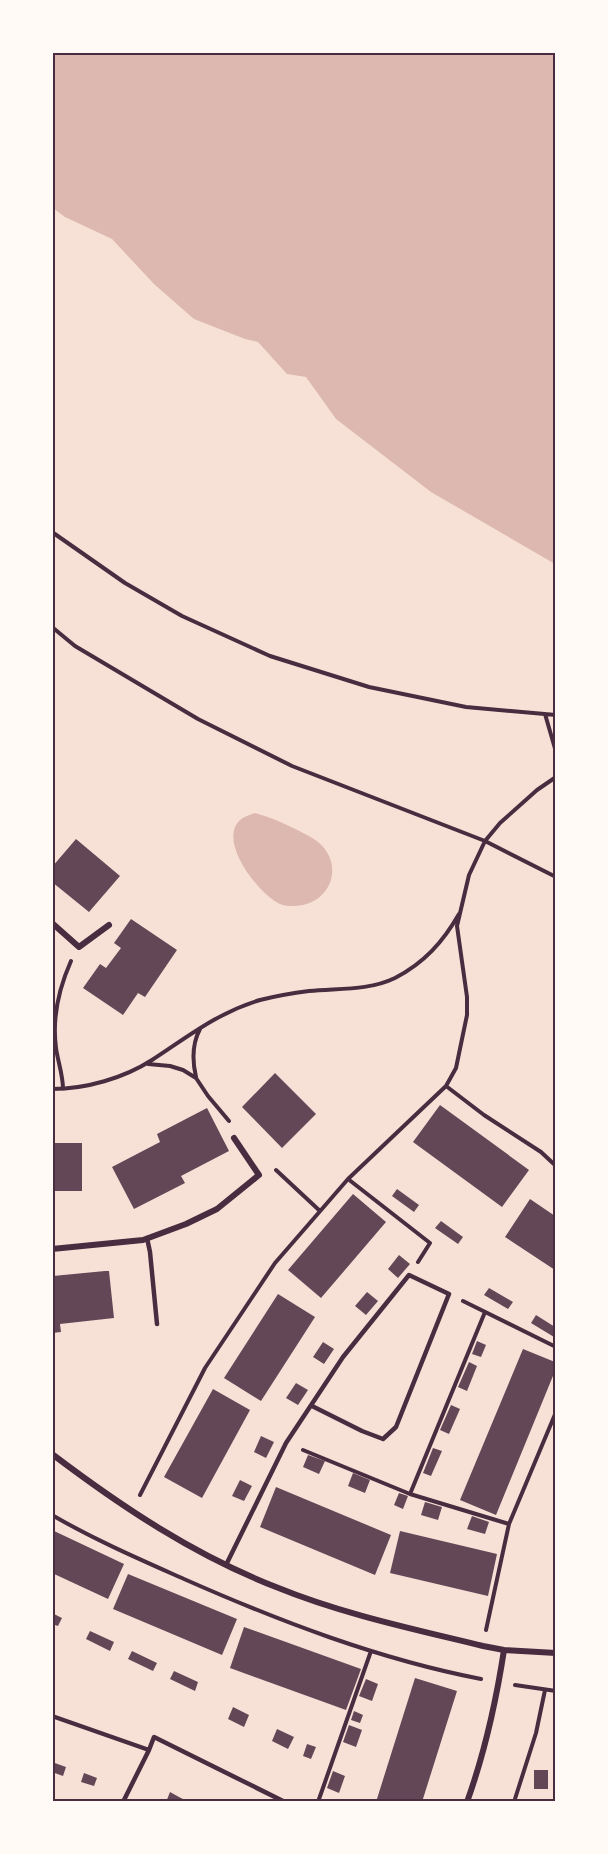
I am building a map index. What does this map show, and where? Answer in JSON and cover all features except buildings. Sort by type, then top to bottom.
[{"type":"street","points":[[52,924],[79,947],[109,925]]},
{"type":"street","points":[[52,1249],[147,1238],[186,1224],[217,1209],[259,1175],[234,1138]]},
{"type":"street","points":[[52,1454],[132,1512],[226,1565],[276,1588],[336,1609],[483,1646],[504,1650],[555,1653]]},
{"type":"street","points":[[468,1802],[496,1701],[504,1650]]},
{"type":"lane","points":[[147,1238],[157,1324]]},
{"type":"lane","points":[[226,1565],[286,1443],[343,1357],[409,1275],[449,1294],[396,1427],[383,1439],[312,1406]]},
{"type":"lane","points":[[52,1716],[149,1750]]},
{"type":"lane","points":[[123,1802],[154,1737],[285,1802]]},
{"type":"path","points":[[52,532],[125,583],[182,616],[270,656],[369,687],[466,706],[555,716]]},
{"type":"path","points":[[52,627],[75,646],[198,719],[292,766],[485,841],[555,877]]},
{"type":"path","points":[[545,714],[555,752]]},
{"type":"path","points":[[132,1512],[205,1368],[275,1263],[348,1179],[446,1086],[456,1068],[467,1015],[467,997],[457,926],[469,875],[485,841],[500,823],[555,777]]},
{"type":"path","points":[[52,1089],[63,1089],[115,1077],[144,1064],[225,1013],[261,1000],[309,991],[363,987],[393,979],[410,969],[436,947],[448,933],[459,914]]},
{"type":"path","points":[[63,1089],[56,1046],[57,1000],[79,947]]},
{"type":"path","points":[[196,1078],[194,1043],[201,1027]]},
{"type":"path","points":[[144,1064],[170,1066],[183,1070],[196,1078],[229,1120],[234,1138]]},
{"type":"path","points":[[446,1086],[484,1115],[541,1152],[555,1166]]},
{"type":"path","points":[[259,1175],[276,1170],[320,1211]]},
{"type":"path","points":[[348,1179],[430,1242],[409,1275]]},
{"type":"path","points":[[449,1294],[555,1347]]},
{"type":"path","points":[[411,1494],[485,1312]]},
{"type":"path","points":[[483,1646],[509,1524],[555,1412]]},
{"type":"path","points":[[286,1443],[411,1494],[509,1524]]},
{"type":"path","points":[[318,1802],[371,1651]]},
{"type":"path","points":[[514,1802],[536,1733],[545,1690]]},
{"type":"shaded area","points":[[52,53],[555,53],[555,564],[431,492],[336,419],[306,377],[287,374],[258,342],[194,319],[154,284],[112,239],[65,217],[53,208]]},
{"type":"shaded area","points":[[255,813],[293,828],[314,839],[323,847],[329,856],[332,876],[329,886],[314,901],[297,906],[280,904],[262,890],[244,867],[237,855],[234,831],[239,821]]}]
